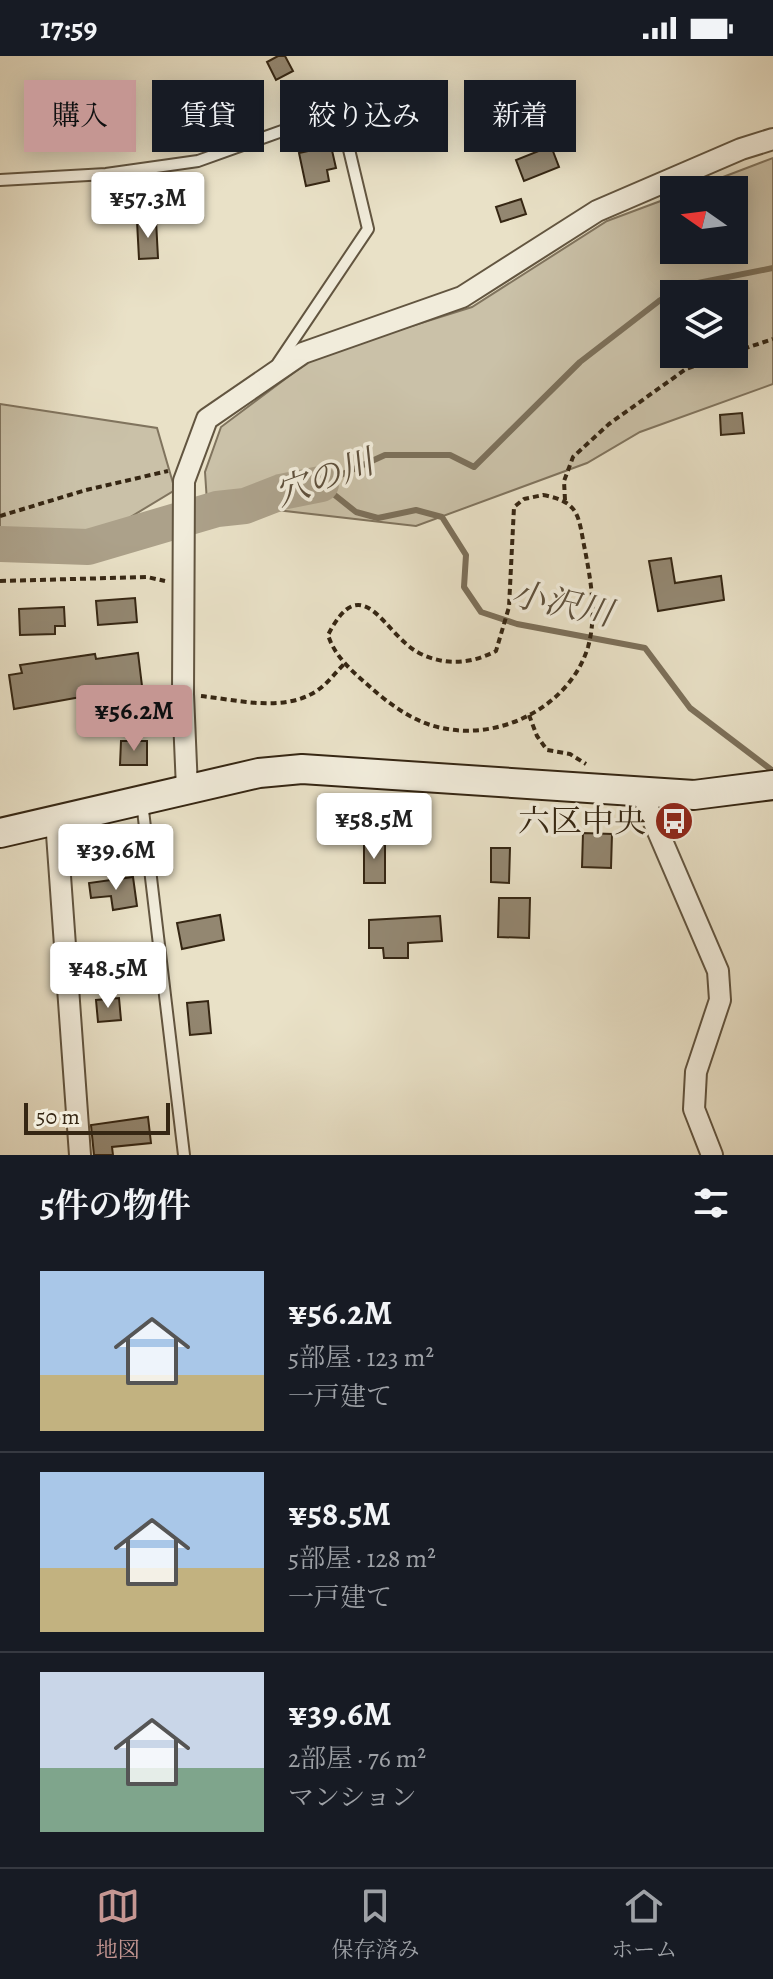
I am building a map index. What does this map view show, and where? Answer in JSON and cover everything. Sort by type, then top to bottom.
[{"type":"street","points":[[187,789],[183,694],[187,474],[207,419],[303,353],[462,297],[597,211],[741,149],[773,139]]},
{"type":"street","points":[[0,833],[259,773],[302,769],[694,795],[773,785]]},
{"type":"street","points":[[641,792],[718,971],[720,1000],[696,1072],[694,1109],[712,1155]]},
{"type":"street","points":[[56,820],[80,1155]]},
{"type":"lane","points":[[0,180],[106,174],[198,161],[296,126],[330,125],[346,137],[368,229],[271,375]]},
{"type":"lane","points":[[142,800],[184,1155]]},
{"type":"path","points":[[748,348],[773,339]]},
{"type":"path","points":[[565,500],[564,481],[573,457],[609,424],[689,368]]},
{"type":"path","points":[[0,516],[86,490],[187,474]]},
{"type":"path","points":[[543,495],[565,500],[578,515],[591,586],[592,620],[587,648],[569,684],[554,700],[529,715],[499,726],[469,731],[441,728],[385,701],[333,649],[328,635],[347,607],[360,605],[376,611],[417,652],[452,663],[478,660],[496,651],[509,607],[514,507],[524,499],[543,495]]},
{"type":"path","points":[[0,581],[147,577],[184,580]]},
{"type":"path","points":[[183,694],[283,703],[308,696],[321,688],[345,663]]},
{"type":"path","points":[[529,715],[537,736],[547,750],[570,754],[587,764],[591,789]]},
{"type":"shaded area","points":[[773,158],[773,384],[640,432],[587,463],[416,526],[207,502],[205,472],[221,427],[316,356],[472,307],[607,221],[660,201],[660,264],[748,264],[748,176],[726,176]]},
{"type":"shaded area","points":[[0,404],[157,428],[175,490],[114,527],[0,538]]},
{"type":"building","points":[[285,56],[293,71],[276,80],[267,62]]},
{"type":"building","points":[[332,152],[336,168],[327,170],[329,181],[306,186],[299,153]]},
{"type":"building","points":[[536,152],[553,152],[559,167],[524,181],[516,160]]},
{"type":"building","points":[[146,196],[149,218],[128,222],[124,199]]},
{"type":"building","points":[[521,199],[526,214],[501,222],[496,207]]},
{"type":"building","points":[[156,220],[158,258],[139,259],[137,221]]},
{"type":"building","points":[[742,413],[744,433],[721,435],[720,415]]},
{"type":"building","points":[[671,558],[675,583],[721,576],[724,600],[658,611],[649,561]]},
{"type":"building","points":[[135,598],[137,622],[98,625],[96,601]]},
{"type":"building","points":[[64,607],[65,626],[55,626],[55,634],[20,635],[19,609]]},
{"type":"building","points":[[138,653],[142,686],[14,709],[9,675],[22,673],[20,665],[95,654],[96,659]]},
{"type":"building","points":[[121,741],[147,741],[147,765],[120,765]]},
{"type":"building","points":[[583,833],[612,834],[611,868],[582,867]]},
{"type":"building","points":[[364,839],[385,839],[385,883],[364,883]]},
{"type":"building","points":[[491,848],[510,848],[509,883],[491,882]]},
{"type":"building","points":[[133,877],[137,906],[113,910],[111,896],[91,898],[89,883]]},
{"type":"building","points":[[499,898],[530,898],[529,938],[498,937]]},
{"type":"building","points":[[220,915],[224,940],[182,949],[177,923]]},
{"type":"building","points":[[440,916],[442,941],[408,943],[408,958],[384,958],[383,948],[369,948],[369,920]]},
{"type":"building","points":[[119,998],[121,1020],[98,1022],[96,1000]]},
{"type":"building","points":[[208,1001],[211,1033],[190,1035],[187,1003]]},
{"type":"building","points":[[148,1117],[151,1143],[112,1147],[113,1155],[94,1155],[91,1125]]},
{"type":"waterway","name":"小沢川","points":[[773,268],[688,285],[659,301],[580,362],[474,467],[450,455],[385,455],[321,484],[356,512],[378,518],[416,510],[442,517],[466,555],[464,587],[481,612],[517,624],[645,648],[690,708],[773,771]]},
{"type":"waterway","name":"穴の川","points":[[0,544],[88,547],[217,509],[245,506],[281,492],[321,484]]},
{"type":"place","name":"六区中央","points":[[674,821]]}]
